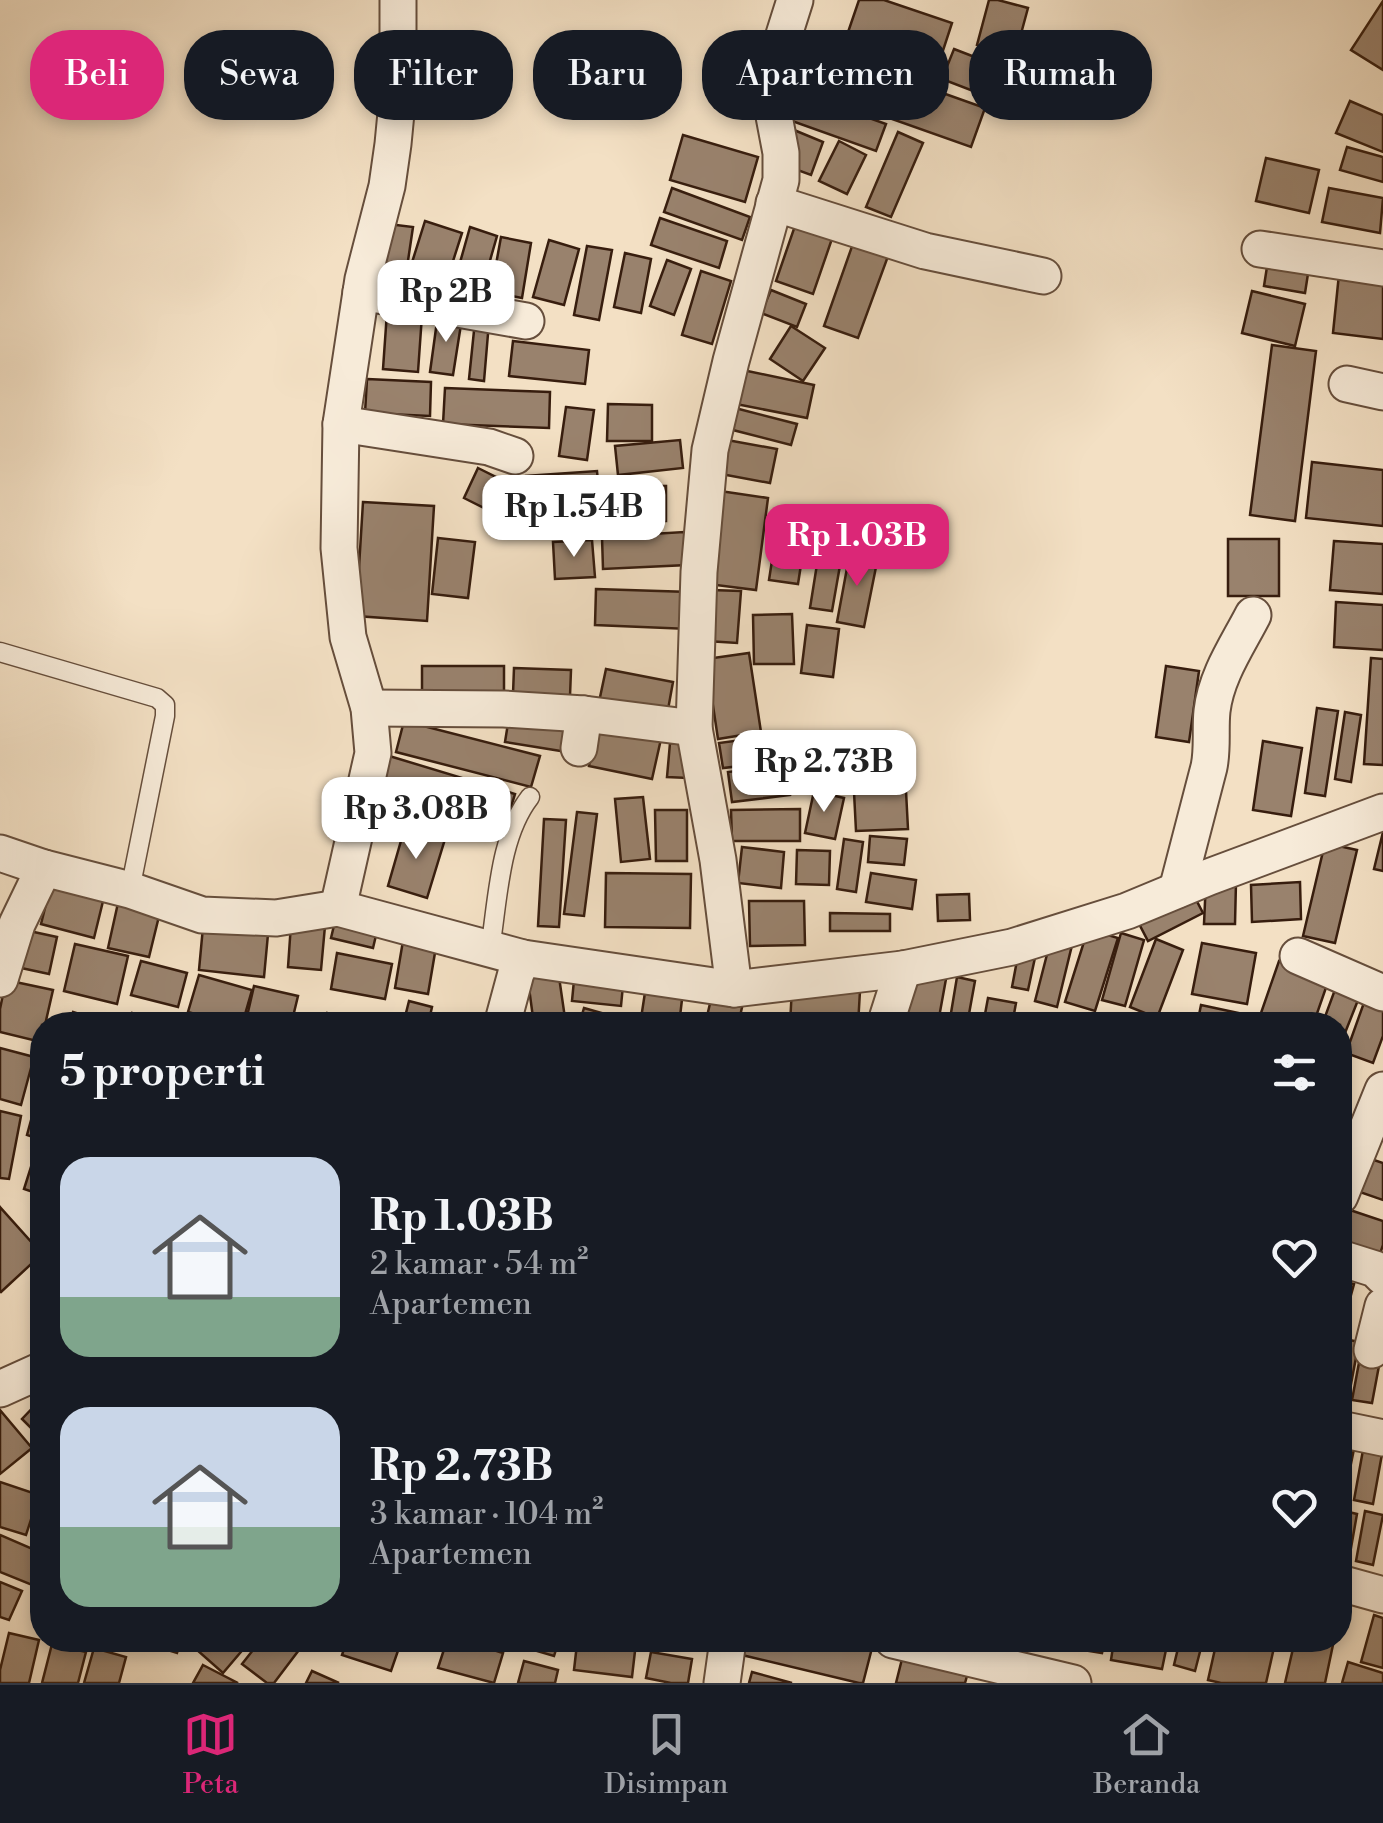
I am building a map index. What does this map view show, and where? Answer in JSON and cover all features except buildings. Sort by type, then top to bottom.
[{"type":"street","points":[[338,908],[373,753],[369,708],[348,636],[339,548],[341,424],[361,292],[394,144],[398,0]]},
{"type":"street","points":[[734,989],[718,860],[694,728],[699,572],[710,450],[730,361],[781,180],[770,79],[795,0]]},
{"type":"street","points":[[774,204],[925,251],[1043,276]]},
{"type":"street","points":[[1260,248],[1383,268]]},
{"type":"street","points":[[361,292],[526,321]]},
{"type":"street","points":[[1347,384],[1383,392]]},
{"type":"street","points":[[341,424],[489,448],[515,456]]},
{"type":"street","points":[[1176,890],[1209,767],[1212,712],[1219,680],[1254,616]]},
{"type":"street","points":[[369,708],[504,709],[581,731],[694,728]]},
{"type":"street","points":[[0,853],[202,915],[276,918],[338,908],[506,954],[734,989],[903,970],[1012,947],[1127,911],[1383,812]]},
{"type":"street","points":[[0,979],[17,924],[44,868]]},
{"type":"street","points":[[505,1012],[516,972],[506,954]]},
{"type":"street","points":[[1298,956],[1383,993]]},
{"type":"street","points":[[890,1012],[903,970]]},
{"type":"street","points":[[1352,1166],[1383,1090]]},
{"type":"street","points":[[1352,1261],[1375,1268],[1383,1277]]},
{"type":"street","points":[[1372,1350],[1383,1306]]},
{"type":"street","points":[[0,1388],[30,1375]]},
{"type":"street","points":[[1352,1432],[1383,1438]]},
{"type":"street","points":[[1352,1586],[1383,1594]]},
{"type":"street","points":[[722,1683],[726,1652]]},
{"type":"street","points":[[943,1652],[1073,1683]]},
{"type":"lane","points":[[0,652],[157,698],[164,705],[130,890]]},
{"type":"lane","points":[[506,954],[508,836],[530,797]]}]
